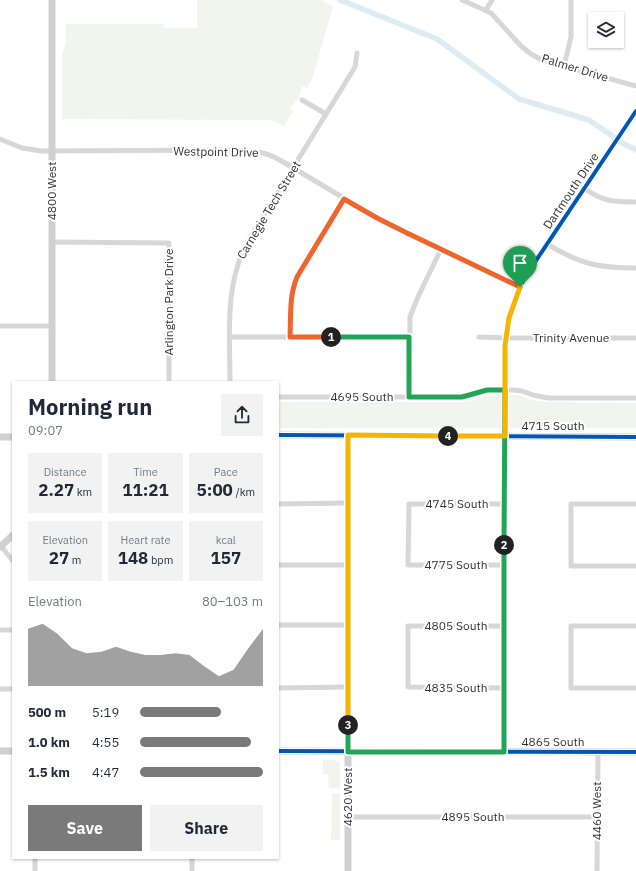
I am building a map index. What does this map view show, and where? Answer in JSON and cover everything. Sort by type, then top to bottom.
[{"type":"street","name":"4800 West","points":[[52,0],[52,381]]},
{"type":"street","name":"Palmer Drive","points":[[462,0],[492,13],[521,46],[542,60],[636,86]]},
{"type":"street","points":[[486,10],[492,0]]},
{"type":"street","points":[[564,66],[571,37],[571,0]]},
{"type":"street","name":"Carnegie Tech Street","points":[[230,381],[231,290],[237,265],[248,241],[355,67],[357,53]]},
{"type":"street","points":[[302,100],[326,114]]},
{"type":"street","name":"Dartmouth Drive","points":[[504,752],[505,390],[506,338],[509,318],[520,287],[636,111]]},
{"type":"street","name":"Westpoint Drive","points":[[1,142],[22,148],[52,151],[253,151],[271,155],[377,218],[520,287]]},
{"type":"street","points":[[584,188],[605,200],[636,202]]},
{"type":"street","points":[[290,337],[291,302],[294,285],[299,273],[344,199]]},
{"type":"street","name":"Arlington Park Drive","points":[[52,242],[169,243],[169,381]]},
{"type":"street","points":[[547,244],[571,258],[585,263],[608,268],[636,268]]},
{"type":"street","points":[[409,397],[410,317],[413,307],[440,249]]},
{"type":"street","points":[[0,326],[52,326]]},
{"type":"street","name":"Trinity Avenue","points":[[478,336],[506,338],[636,338]]},
{"type":"street","points":[[230,337],[409,337]]},
{"type":"street","name":"4695 South","points":[[279,397],[462,397],[487,390],[505,390],[522,391],[548,398],[636,398]]},
{"type":"street","name":"4715 South","points":[[279,435],[636,437]]},
{"type":"street","name":"4620 West","points":[[348,435],[348,871]]},
{"type":"street","points":[[0,437],[12,437]]},
{"type":"street","points":[[279,504],[348,503]]},
{"type":"street","name":"4745 South","points":[[408,565],[409,504],[504,504]]},
{"type":"street","points":[[636,504],[571,504],[571,566],[636,566]]},
{"type":"street","points":[[12,536],[0,547],[12,560]]},
{"type":"street","points":[[279,565],[348,565]]},
{"type":"street","name":"4775 South","points":[[408,565],[504,565]]},
{"type":"street","points":[[279,625],[348,626]]},
{"type":"street","name":"4805 South","points":[[408,687],[408,626],[504,626]]},
{"type":"street","points":[[636,626],[571,626],[570,688],[636,688]]},
{"type":"street","points":[[0,630],[12,630]]},
{"type":"street","points":[[279,688],[348,687]]},
{"type":"street","name":"4835 South","points":[[408,687],[504,688]]},
{"type":"street","points":[[0,689],[12,689]]},
{"type":"street","points":[[0,751],[12,751]]},
{"type":"street","name":"4865 South","points":[[279,751],[636,752]]},
{"type":"street","name":"4460 West","points":[[597,871],[598,752]]},
{"type":"street","name":"4895 South","points":[[348,816],[597,817]]},
{"type":"street","points":[[35,859],[35,871]]},
{"type":"street","points":[[192,859],[192,871]]},
{"type":"shaded area","points":[[197,0],[322,0],[333,7],[312,79],[307,88],[302,86],[299,98],[290,108],[293,112],[284,126],[271,120],[62,119],[62,53],[66,44],[66,24],[163,24],[164,28],[197,28]]},
{"type":"shaded area","points":[[488,395],[519,395],[533,400],[546,402],[636,403],[636,428],[279,428],[279,402],[470,401]]},
{"type":"shaded area","points":[[323,760],[336,760],[340,763],[340,789],[329,788],[328,774],[323,774]]},
{"type":"shaded area","points":[[332,793],[340,793],[340,840],[331,840]]},
{"type":"waterway","points":[[340,0],[437,39],[519,99],[589,120],[624,144],[636,150]]},
{"type":"cycle path","points":[[504,752],[505,345],[508,326],[512,308],[522,282],[636,111]]},
{"type":"cycle path","points":[[279,435],[636,437]]},
{"type":"cycle path","points":[[279,751],[636,752]]},
{"type":"route","points":[[520,287],[407,233],[344,199],[299,273],[294,285],[291,302],[290,337],[409,337],[409,397],[462,397],[474,395],[487,390],[490,390],[505,390],[504,423],[505,436],[504,752],[348,752],[348,435],[505,436],[505,345],[509,318],[520,287]]}]
